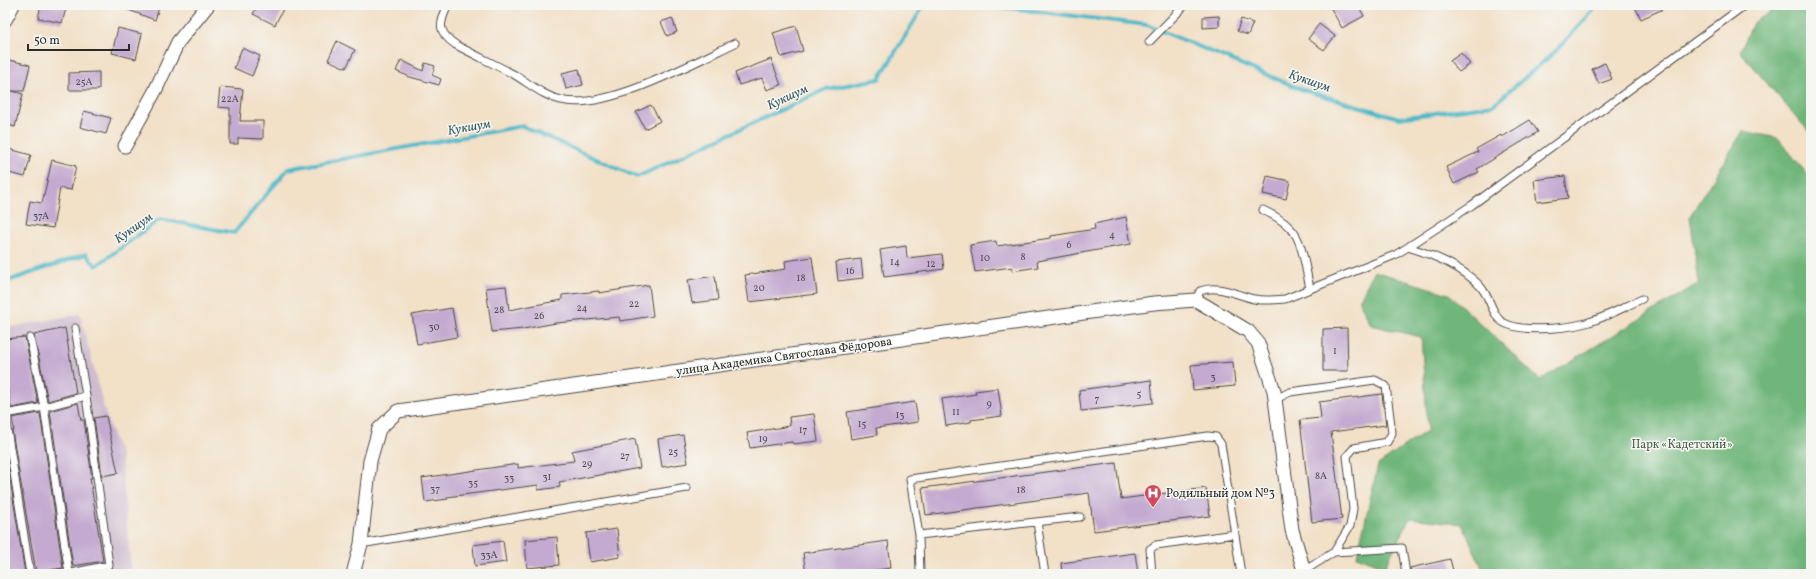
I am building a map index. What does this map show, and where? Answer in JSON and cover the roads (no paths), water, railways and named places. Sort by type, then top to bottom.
[{"type":"street","points":[[5,20],[13,5]]},
{"type":"street","points":[[125,146],[155,91],[178,42],[208,5]]},
{"type":"street","points":[[1196,300],[1248,331],[1258,343],[1276,399],[1292,530],[1305,572]]},
{"type":"street","name":"улица Академика Святослава Фёдорова","points":[[361,544],[370,461],[379,429],[398,411],[1138,305],[1196,300]]},
{"type":"street","points":[[353,574],[361,544]]},
{"type":"lane","points":[[448,5],[441,20],[441,31],[447,40],[513,74],[538,91],[559,100],[573,103],[590,101],[639,88],[735,43]]},
{"type":"lane","points":[[1149,42],[1185,5]]},
{"type":"lane","points":[[1196,300],[1200,291],[1207,288],[1221,289],[1254,299],[1275,300],[1286,298],[1395,255],[1408,248],[1472,205],[1745,5]]},
{"type":"lane","points":[[1263,210],[1279,218],[1293,230],[1299,242],[1310,288]]},
{"type":"lane","points":[[1408,248],[1435,256],[1460,270],[1480,286],[1490,300],[1498,318],[1506,324],[1519,328],[1558,328],[1587,323],[1642,299]]},
{"type":"lane","points":[[59,574],[109,565],[86,396],[75,328]]},
{"type":"lane","points":[[30,338],[44,407],[68,573]]},
{"type":"lane","points":[[1276,399],[1290,392],[1375,380],[1386,386],[1392,433],[1387,442],[1354,448],[1347,456],[1353,509],[1350,526],[1334,552],[1305,572]]},
{"type":"lane","points":[[30,574],[5,415],[86,396]]},
{"type":"lane","points":[[920,574],[919,535],[910,479],[1208,436],[1216,438],[1221,444],[1241,574]]},
{"type":"lane","points":[[361,544],[687,488]]},
{"type":"lane","points":[[919,535],[1080,516]]},
{"type":"lane","points":[[1037,522],[1045,574]]},
{"type":"lane","points":[[1152,574],[1150,549],[1156,545],[1235,534]]},
{"type":"lane","points":[[1334,552],[1402,548],[1406,574]]},
{"type":"waterway","name":"Кукшум","points":[[5,282],[86,254],[96,266],[160,219],[234,233],[288,169],[522,126],[637,177],[826,89],[879,79],[924,5]]},
{"type":"waterway","name":"Кукшум","points":[[984,5],[1147,25],[1303,90],[1399,118],[1493,105],[1556,51],[1598,5]]},
{"type":"place","name":"Родильный дом №3","points":[[1153,508]]},
{"type":"park label","name":"Парк «Кадетский»","points":[[1682,444]]}]
